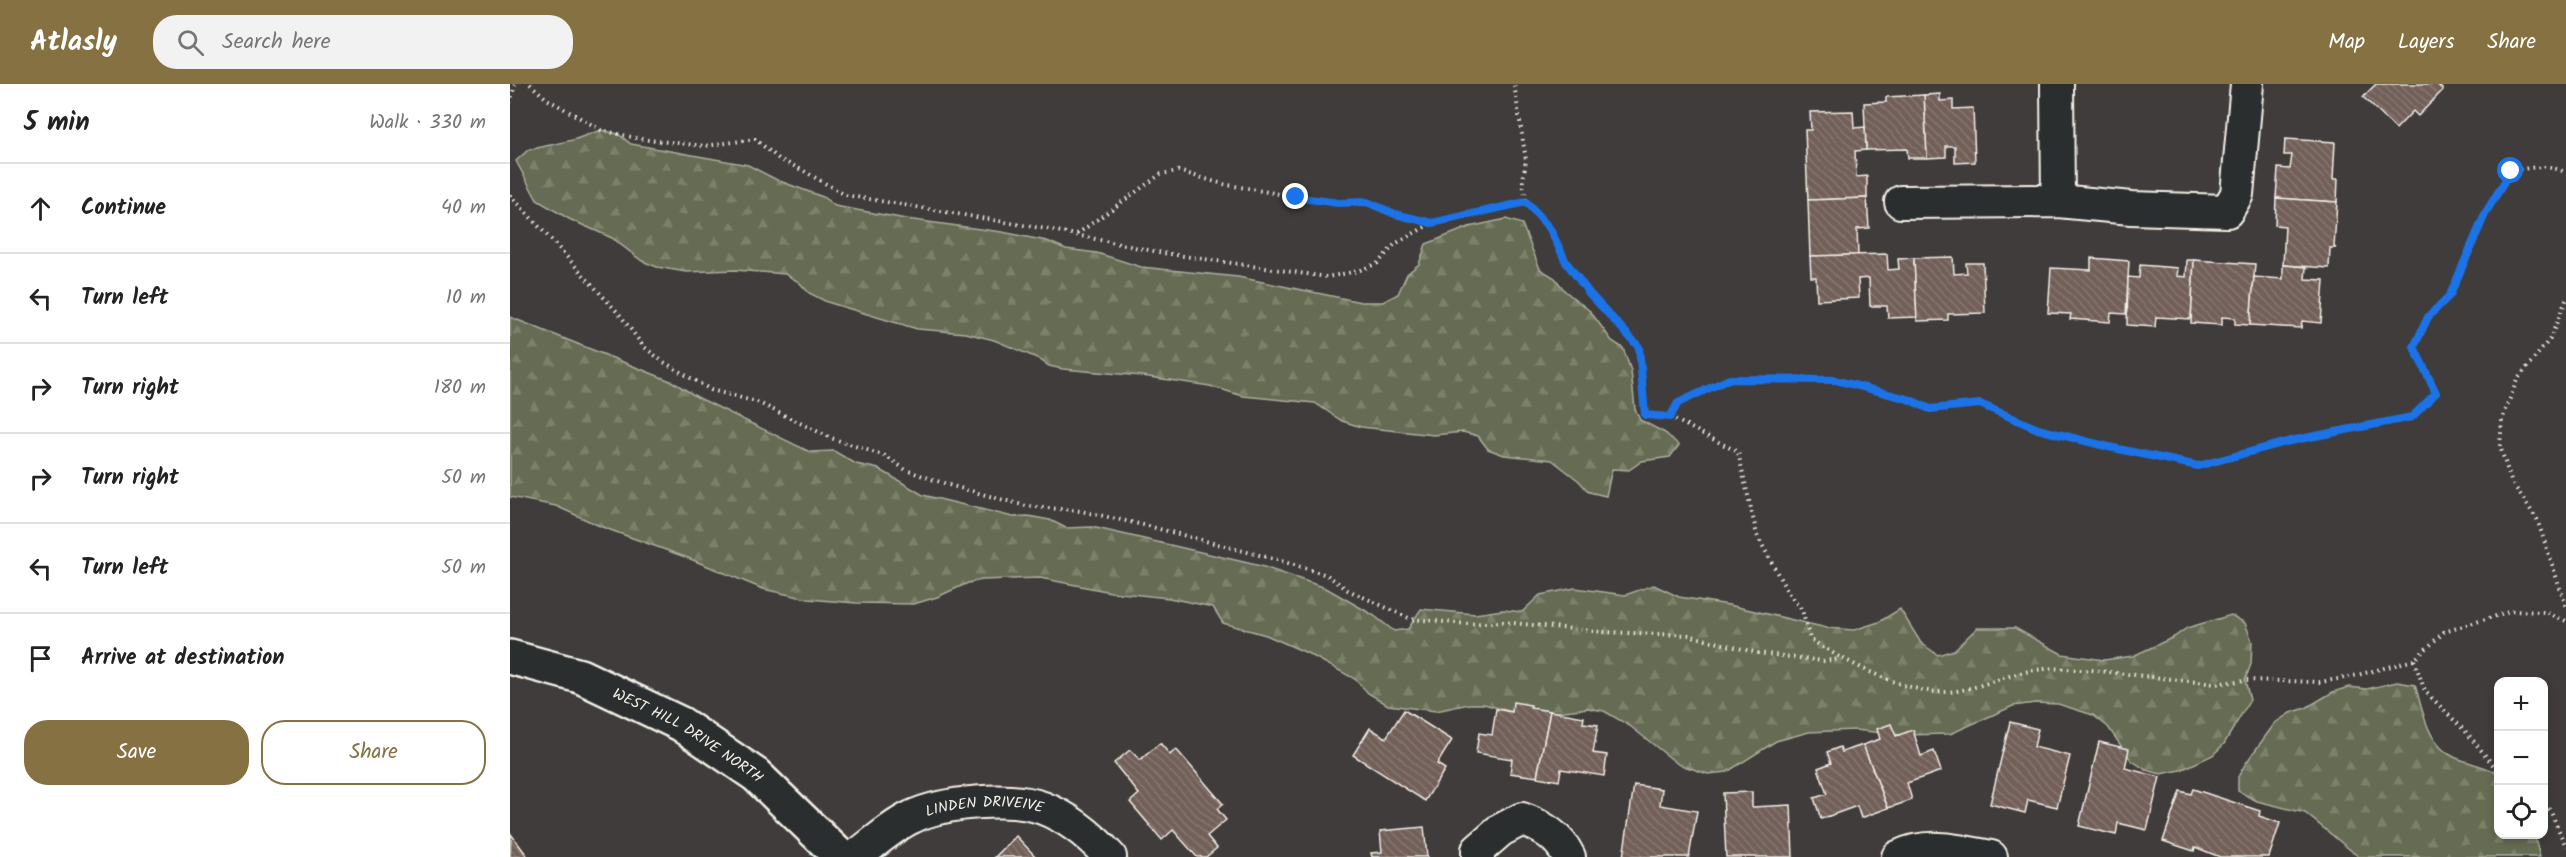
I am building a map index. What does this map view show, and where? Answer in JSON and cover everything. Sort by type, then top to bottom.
[{"type":"street","points":[[2057,84],[2058,201]]},
{"type":"street","points":[[1901,202],[2058,201],[2132,208],[2227,211],[2237,194],[2247,84]]},
{"type":"street","name":"WEST HILL DRIVE NORTH","points":[[510,657],[580,676],[681,724],[756,775],[841,857]]},
{"type":"street","name":"LINDEN DRIVEIVE","points":[[855,857],[911,817],[952,804],[998,802],[1042,808],[1078,828],[1110,857]]},
{"type":"street","points":[[1478,857],[1478,850],[1501,830],[1522,819],[1547,829],[1564,847],[1569,857]]},
{"type":"street","points":[[1898,857],[1908,852],[1944,848],[1991,857]]},
{"type":"path","points":[[510,103],[515,84]]},
{"type":"path","points":[[530,84],[547,99],[601,130],[640,139],[705,146],[755,139],[779,159],[845,195],[1077,234],[1163,253],[1327,277],[1358,272],[1378,263],[1395,244],[1432,223],[1526,202]]},
{"type":"path","points":[[1514,84],[1526,160],[1523,181],[1526,202],[1550,229],[1566,262],[1589,293],[1639,347],[1645,415],[1670,417],[1738,452],[1757,535],[1788,593],[1802,610],[1810,639],[1841,658],[1893,681],[1947,693],[2007,675],[2046,668],[2091,670],[2215,684],[2245,680],[2320,682],[2350,677],[2414,660],[2444,632],[2512,611],[2546,612],[2566,621]]},
{"type":"path","points":[[1670,417],[1678,403],[1729,379],[1835,380],[1908,399],[1930,409],[1980,404],[2038,429],[2198,466],[2290,441],[2412,417],[2436,393],[2414,347],[2428,317],[2450,295],[2486,212],[2499,188],[2511,171],[2540,167],[2557,168],[2566,172]]},
{"type":"path","points":[[1077,234],[1161,174],[1178,171],[1223,184],[1296,197],[1338,203],[1367,202],[1395,214],[1432,223]]},
{"type":"path","points":[[510,195],[621,316],[643,346],[662,361],[711,390],[757,402],[831,438],[885,456],[906,470],[949,486],[1026,506],[1081,511],[1148,526],[1278,560],[1327,575],[1347,590],[1411,619],[1468,624],[1503,622],[1603,633],[1688,635],[1758,653],[1823,661],[1841,658]]},
{"type":"path","points":[[2566,300],[2550,339],[2517,380],[2502,420],[2500,447],[2511,481],[2537,519],[2566,606]]},
{"type":"path","points":[[2414,660],[2425,691],[2467,733],[2494,765]]},
{"type":"path","points":[[2548,808],[2566,847]]},
{"type":"green space","points":[[601,130],[618,134],[631,144],[748,165],[777,180],[823,197],[835,206],[906,219],[1002,232],[1047,241],[1066,249],[1097,253],[1141,267],[1238,277],[1361,302],[1383,302],[1398,294],[1407,274],[1419,264],[1426,244],[1469,227],[1506,219],[1522,224],[1540,269],[1555,278],[1565,291],[1590,311],[1612,341],[1623,348],[1631,371],[1635,409],[1640,420],[1665,433],[1679,445],[1670,457],[1642,461],[1629,470],[1612,469],[1606,496],[1589,492],[1552,460],[1504,455],[1488,449],[1478,436],[1463,432],[1434,435],[1361,427],[1342,421],[1315,403],[1243,396],[1210,386],[1049,366],[1037,358],[994,340],[966,333],[917,329],[827,302],[809,293],[799,282],[785,274],[735,270],[686,272],[657,267],[642,261],[612,238],[569,219],[537,200],[516,161],[528,150],[573,140]]},
{"type":"green space","points":[[510,317],[673,382],[697,397],[810,452],[834,451],[856,464],[879,469],[923,495],[1013,517],[1028,516],[1050,520],[1066,528],[1092,527],[1261,566],[1326,588],[1373,615],[1394,631],[1408,629],[1421,609],[1475,614],[1503,610],[1522,612],[1540,595],[1575,588],[1625,595],[1654,585],[1679,597],[1729,605],[1827,628],[1854,630],[1879,622],[1900,609],[1921,643],[1938,655],[1954,650],[1977,628],[2015,628],[2062,654],[2104,660],[2133,656],[2174,637],[2187,628],[2231,615],[2245,623],[2252,641],[2251,664],[2245,680],[2250,700],[2224,744],[2213,755],[2181,770],[2161,774],[2146,770],[2131,760],[2108,727],[2093,715],[2058,704],[2035,703],[2013,706],[1950,734],[1902,735],[1855,730],[1809,732],[1776,741],[1727,772],[1708,774],[1678,764],[1630,726],[1604,711],[1588,708],[1526,716],[1484,704],[1469,704],[1436,711],[1388,705],[1368,693],[1355,679],[1307,653],[1266,635],[1223,623],[1213,607],[1169,598],[1111,592],[1040,578],[982,580],[968,583],[937,597],[914,604],[808,599],[763,589],[688,558],[602,527],[556,506],[510,497]]},
{"type":"green space","points":[[2397,682],[2415,685],[2427,726],[2438,744],[2454,757],[2494,771],[2494,839],[2535,839],[2540,857],[2359,857],[2305,813],[2257,801],[2238,791],[2238,777],[2275,723],[2333,692],[2349,687],[2367,689]]},
{"type":"building","points":[[2376,84],[2437,84],[2443,90],[2418,116],[2413,111],[2396,129],[2363,97]]},
{"type":"building","points":[[1940,94],[1940,101],[1953,100],[1953,109],[1973,108],[1975,162],[1955,163],[1955,146],[1946,146],[1946,157],[1927,158],[1924,95]]},
{"type":"building","points":[[1924,95],[1927,158],[1908,158],[1907,149],[1866,150],[1864,103],[1886,102],[1886,97]]},
{"type":"building","points":[[1853,111],[1854,128],[1865,127],[1866,150],[1855,151],[1856,177],[1867,176],[1867,198],[1808,200],[1805,130],[1811,130],[1810,112]]},
{"type":"building","points":[[2285,139],[2335,142],[2333,179],[2338,179],[2337,202],[2276,198],[2278,168],[2290,169],[2292,155],[2284,155]]},
{"type":"building","points":[[1867,198],[1869,228],[1857,229],[1858,255],[1810,256],[1808,200]]},
{"type":"building","points":[[2276,198],[2337,202],[2334,247],[2336,248],[2330,248],[2329,268],[2283,265],[2285,226],[2275,225]]},
{"type":"building","points":[[1887,254],[1888,270],[1899,269],[1898,259],[1914,258],[1917,317],[1888,318],[1887,306],[1870,306],[1869,278],[1858,279],[1859,298],[1817,300],[1816,277],[1811,277],[1810,256]]},
{"type":"building","points":[[1953,257],[1954,274],[1967,273],[1966,263],[1983,263],[1985,313],[1948,314],[1948,320],[1917,321],[1914,258]]},
{"type":"building","points":[[2091,258],[2129,261],[2126,314],[2111,313],[2110,322],[2070,319],[2071,314],[2048,313],[2051,268],[2091,270]]},
{"type":"building","points":[[2187,260],[2194,260],[2191,319],[2156,317],[2155,327],[2127,325],[2128,277],[2139,278],[2140,265],[2178,268],[2177,276],[2186,277]]},
{"type":"building","points":[[2194,260],[2255,264],[2250,325],[2235,324],[2235,318],[2222,317],[2222,325],[2191,323]]},
{"type":"building","points":[[2283,265],[2306,267],[2305,279],[2324,280],[2321,323],[2302,321],[2301,328],[2250,325],[2254,277],[2283,279]]},
{"type":"building","points":[[1513,702],[1531,705],[1530,708],[1550,711],[1537,777],[1510,773],[1512,759],[1476,753],[1479,733],[1492,735],[1496,709],[1512,712]]},
{"type":"building","points":[[1404,710],[1452,740],[1437,764],[1445,769],[1425,801],[1353,755],[1370,728],[1386,738]]},
{"type":"building","points":[[1550,711],[1584,717],[1583,723],[1598,725],[1593,753],[1607,755],[1604,776],[1561,769],[1559,781],[1537,777]]},
{"type":"building","points":[[2010,722],[2038,729],[2034,747],[2070,756],[2057,807],[2028,800],[2025,813],[1990,804]]},
{"type":"building","points":[[1891,724],[1896,736],[1913,730],[1921,756],[1934,751],[1941,771],[1907,783],[1912,800],[1888,808],[1863,745],[1880,739],[1877,729]]},
{"type":"building","points":[[2099,742],[2129,749],[2125,768],[2160,777],[2147,830],[2118,823],[2116,835],[2079,826]]},
{"type":"building","points":[[1160,743],[1170,755],[1176,749],[1223,804],[1217,809],[1226,820],[1207,836],[1217,848],[1206,857],[1197,857],[1173,830],[1162,840],[1130,802],[1139,794],[1114,763],[1130,750],[1140,760]]},
{"type":"building","points":[[1863,745],[1888,808],[1861,818],[1857,806],[1821,819],[1814,798],[1827,794],[1818,768],[1831,763],[1827,752],[1840,747],[1842,752]]},
{"type":"building","points":[[1634,785],[1662,789],[1660,805],[1697,811],[1689,857],[1623,857]]},
{"type":"building","points":[[2193,789],[2260,811],[2259,816],[2280,823],[2269,857],[2220,857],[2195,847],[2194,851],[2163,841],[2180,791],[2191,794]]},
{"type":"building","points":[[1752,792],[1752,807],[1791,805],[1793,857],[1726,857],[1723,793]]},
{"type":"building","points":[[1424,827],[1427,857],[1372,857],[1371,853],[1382,852],[1380,831]]},
{"type":"building","points":[[511,834],[528,857],[510,857]]},
{"type":"building","points":[[1016,836],[1036,857],[995,857]]},
{"type":"route","points":[[1296,197],[1338,203],[1367,202],[1395,214],[1432,223],[1526,202],[1550,229],[1566,262],[1589,293],[1639,347],[1645,415],[1670,417],[1678,403],[1729,379],[1835,380],[1908,399],[1930,409],[1980,404],[2038,429],[2198,466],[2290,441],[2412,417],[2436,393],[2414,347],[2428,317],[2450,295],[2486,212],[2511,171]]}]
